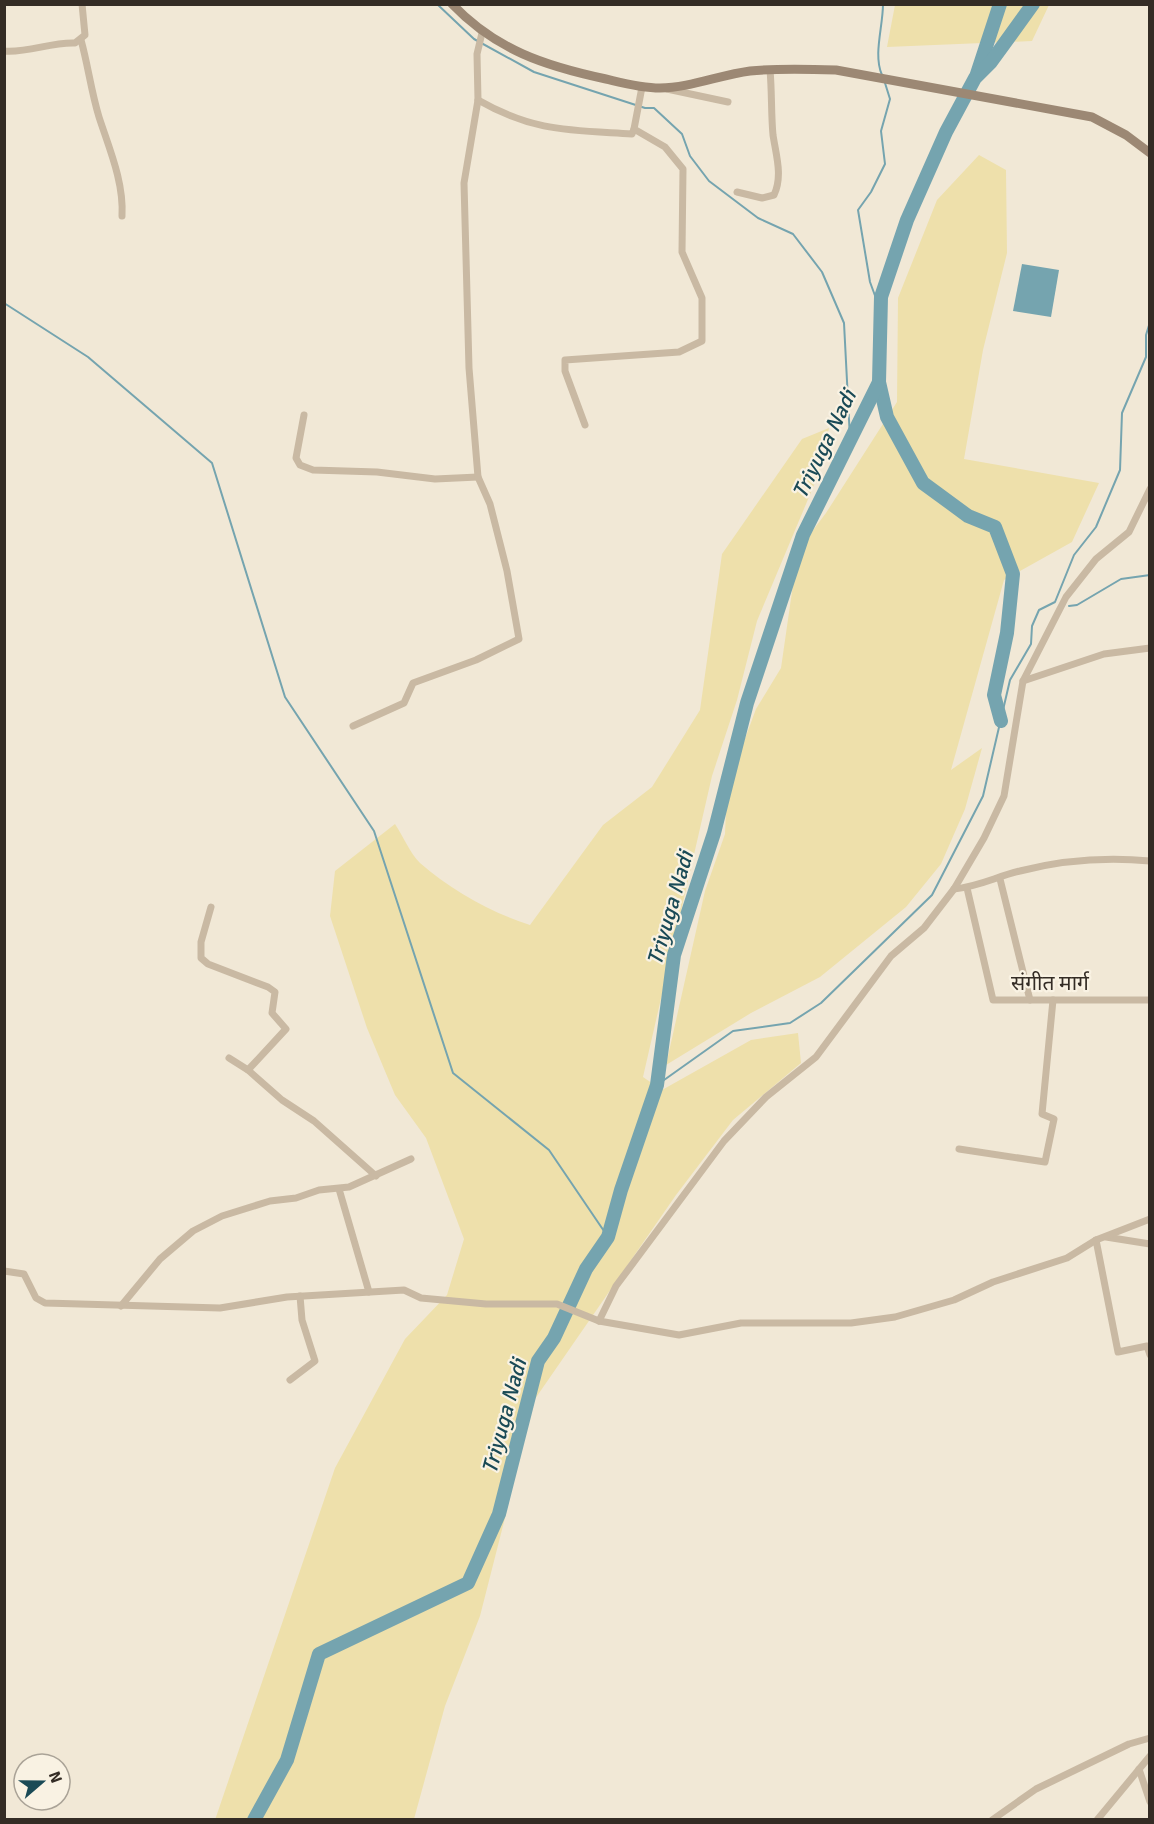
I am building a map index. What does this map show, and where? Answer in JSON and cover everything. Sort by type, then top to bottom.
[{"type":"main road","points":[[452,4],[482,33],[535,60],[642,87],[662,88],[750,71],[836,70],[1092,117],[1126,135],[1149,153]]},
{"type":"street","points":[[4,51],[18,52],[58,42],[75,44],[86,35],[82,4]]},
{"type":"street","points":[[353,726],[404,703],[413,683],[476,660],[519,639],[507,571],[490,504],[478,477],[469,368],[464,183],[478,99],[477,54],[482,33]]},
{"type":"street","points":[[81,40],[100,118],[109,142],[123,204],[122,216]]},
{"type":"street","points":[[737,192],[762,198],[774,195],[777,189],[779,168],[774,136],[770,70]]},
{"type":"street","points":[[478,99],[508,116],[552,129],[632,134],[642,87]]},
{"type":"street","points":[[662,88],[728,102]]},
{"type":"street","points":[[585,425],[566,370],[565,360],[679,352],[702,340],[702,298],[682,252],[683,169],[665,147],[634,129]]},
{"type":"street","points":[[304,415],[296,458],[300,465],[313,470],[377,472],[435,479],[478,477]]},
{"type":"street","points":[[599,1322],[616,1286],[724,1141],[766,1097],[816,1057],[891,956],[924,928],[954,889],[984,838],[1004,796],[1023,681],[1066,597],[1096,559],[1129,532],[1149,489]]},
{"type":"street","points":[[1023,681],[1104,654],[1149,648]]},
{"type":"street","points":[[954,889],[1000,879],[1018,871],[1077,861],[1124,858],[1149,861]]},
{"type":"street","points":[[1000,879],[1030,1000]]},
{"type":"street","name":"संगीत मार्ग","points":[[967,888],[993,1000],[1149,1000]]},
{"type":"street","points":[[211,907],[201,942],[201,958],[208,964],[268,987],[275,992],[272,1013],[286,1029],[248,1070]]},
{"type":"street","points":[[959,1149],[1045,1162],[1054,1119],[1042,1114],[1053,1000]]},
{"type":"street","points":[[229,1058],[248,1070],[282,1100],[314,1121],[376,1176]]},
{"type":"street","points":[[121,1306],[160,1259],[193,1231],[222,1216],[270,1201],[296,1198],[319,1190],[339,1189],[376,1176],[411,1159]]},
{"type":"street","points":[[339,1189],[369,1292]]},
{"type":"street","points":[[4,1271],[24,1274],[36,1298],[45,1303],[220,1308],[300,1296],[404,1290],[421,1298],[486,1304],[557,1304],[599,1322],[679,1335],[741,1323],[851,1323],[895,1317],[954,1300],[993,1282],[1067,1258],[1100,1239],[1149,1219]]},
{"type":"street","points":[[1100,1239],[1149,1244]]},
{"type":"street","points":[[1100,1239],[1119,1352],[1147,1346],[1149,1355]]},
{"type":"street","points":[[291,1380],[315,1361],[302,1320],[300,1296]]},
{"type":"street","points":[[992,1820],[1036,1789],[1130,1744],[1149,1738]]},
{"type":"street","points":[[1097,1820],[1149,1756]]},
{"type":"street","points":[[1139,1769],[1149,1802]]},
{"type":"sand","points":[[895,4],[1049,5],[1032,41],[887,47]]},
{"type":"sand","points":[[979,155],[1006,170],[1007,253],[983,350],[964,459],[1099,483],[1072,542],[1004,580],[951,770],[982,748],[965,809],[941,864],[906,907],[820,977],[751,1013],[666,1065],[705,891],[725,834],[727,787],[756,709],[781,668],[798,550],[826,513],[897,402],[898,298],[937,200]]},
{"type":"sand","points":[[829,428],[819,473],[757,621],[737,700],[712,776],[643,1077],[662,1090],[751,1040],[798,1033],[801,1063],[733,1120],[676,1195],[517,1425],[506,1514],[480,1616],[445,1706],[414,1819],[215,1820],[335,1468],[405,1339],[447,1295],[464,1239],[426,1138],[395,1095],[367,1028],[330,916],[335,871],[395,824],[416,859],[432,873],[487,907],[530,925],[603,825],[652,787],[700,710],[722,554],[802,439]]},
{"type":"water","points":[[1022,264],[1059,270],[1051,317],[1013,311]]},
{"type":"waterway","points":[[437,4],[474,39],[534,72],[645,108],[654,108],[682,134],[690,156],[709,181],[758,218],[793,234],[822,272],[844,323],[850,439]]},
{"type":"waterway","points":[[882,75],[878,50],[883,4]]},
{"type":"waterway","points":[[977,74],[1000,4]]},
{"type":"waterway","name":"Triyuga Nadi","points":[[254,1820],[287,1760],[319,1654],[468,1583],[499,1514],[538,1361],[554,1338],[586,1269],[608,1237],[621,1190],[657,1085],[674,955],[714,833],[747,703],[803,535],[879,382],[881,297],[907,220],[946,132],[975,78],[991,62],[1033,4]]},
{"type":"waterway","points":[[881,312],[870,282],[858,210],[871,192],[885,164],[881,131],[890,99],[885,83]]},
{"type":"waterway","points":[[4,303],[88,357],[212,463],[285,697],[374,831],[453,1073],[549,1150],[608,1237]]},
{"type":"waterway","points":[[657,1085],[733,1031],[790,1023],[821,1003],[932,895],[983,796],[1010,680],[1031,644],[1032,626],[1039,610],[1055,602],[1074,555],[1096,527],[1120,470],[1122,413],[1146,357],[1146,335],[1150,322]]},
{"type":"waterway","points":[[879,382],[887,417],[923,483],[968,516],[995,527],[1013,574],[1007,633],[994,695],[1001,721]]},
{"type":"waterway","points":[[1069,606],[1077,605],[1121,579],[1150,575]]}]
